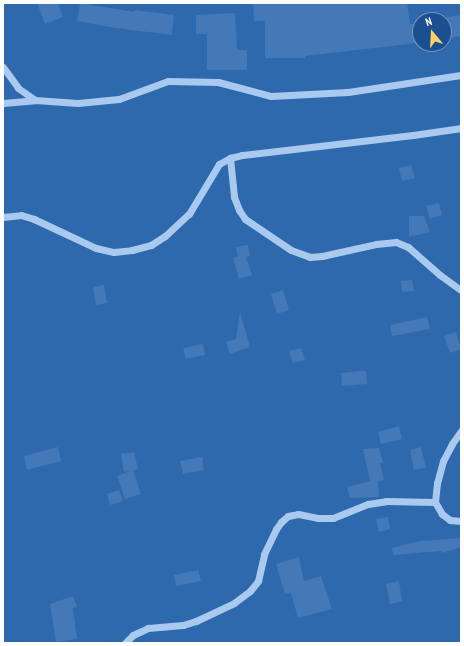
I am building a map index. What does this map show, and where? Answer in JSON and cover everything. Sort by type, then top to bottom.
[{"type":"street","points":[[3,67],[18,88],[36,100]]},
{"type":"street","points":[[3,103],[36,100],[78,103],[119,100],[168,81],[218,82],[271,96],[348,92],[461,75]]},
{"type":"street","points":[[3,217],[21,215],[34,219],[96,248],[114,252],[132,250],[151,245],[158,241],[189,214],[219,164],[230,158],[242,155],[406,136],[461,128]]},
{"type":"street","points":[[230,158],[234,197],[239,210],[245,219],[291,250],[310,257],[376,244],[396,242],[408,247],[440,275],[461,290]]},
{"type":"street","points":[[461,431],[443,461],[437,483],[435,502],[442,514],[450,520],[461,521]]},
{"type":"street","points":[[125,643],[133,635],[148,628],[183,625],[196,621],[234,603],[250,591],[258,581],[264,554],[276,530],[288,516],[298,514],[318,518],[333,518],[368,504],[386,500],[435,502]]},
{"type":"shaded area","points":[[3,3],[461,3],[461,643],[3,643]]},
{"type":"building","points":[[37,3],[58,3],[63,17],[45,24]]},
{"type":"building","points":[[80,3],[134,12],[135,10],[174,15],[172,35],[116,28],[77,21]]},
{"type":"building","points":[[253,3],[407,3],[410,24],[412,24],[412,44],[305,56],[305,58],[265,58],[265,21],[254,21]]},
{"type":"building","points":[[235,13],[237,50],[247,50],[247,70],[207,70],[207,34],[196,34],[196,15]]},
{"type":"building","points":[[461,15],[461,36],[452,38],[452,17]]},
{"type":"building","points":[[411,165],[415,178],[402,181],[399,168]]},
{"type":"building","points":[[439,203],[442,215],[430,219],[426,206]]},
{"type":"building","points":[[409,216],[424,216],[430,232],[409,237]]},
{"type":"building","points":[[248,245],[250,256],[246,257],[252,275],[239,279],[233,258],[238,257],[236,247]]},
{"type":"building","points":[[412,280],[414,291],[402,292],[401,281]]},
{"type":"building","points":[[104,285],[107,303],[96,305],[93,287]]},
{"type":"building","points":[[283,290],[289,310],[277,314],[271,294]]},
{"type":"building","points":[[240,312],[250,347],[230,354],[226,342],[236,339]]},
{"type":"building","points":[[427,317],[430,329],[392,336],[390,325]]},
{"type":"building","points":[[456,332],[461,349],[450,353],[444,336]]},
{"type":"building","points":[[203,344],[205,355],[186,359],[183,348]]},
{"type":"building","points":[[301,348],[305,360],[293,363],[289,351]]},
{"type":"building","points":[[366,371],[367,384],[342,386],[341,373]]},
{"type":"building","points":[[399,426],[402,439],[381,444],[378,432]]},
{"type":"building","points":[[58,447],[61,461],[27,470],[24,456]]},
{"type":"building","points":[[421,447],[426,468],[414,470],[410,450]]},
{"type":"building","points":[[379,448],[383,463],[380,463],[384,480],[378,481],[379,497],[350,498],[347,487],[370,481],[363,449]]},
{"type":"building","points":[[134,452],[138,469],[124,472],[121,454]]},
{"type":"building","points":[[202,457],[204,470],[183,474],[180,461]]},
{"type":"building","points":[[133,470],[141,494],[125,499],[117,476]]},
{"type":"building","points":[[119,490],[123,501],[110,505],[107,494]]},
{"type":"building","points":[[388,517],[390,529],[379,532],[376,519]]},
{"type":"building","points":[[461,538],[461,547],[442,553],[441,551],[393,555],[392,548],[420,541]]},
{"type":"building","points":[[299,557],[304,581],[321,576],[332,609],[298,618],[291,593],[285,594],[276,564]]},
{"type":"building","points":[[198,570],[201,581],[176,586],[174,575]]},
{"type":"building","points":[[399,581],[402,601],[390,604],[386,584]]},
{"type":"building","points":[[73,596],[77,607],[73,608],[77,639],[56,642],[50,604]]}]
